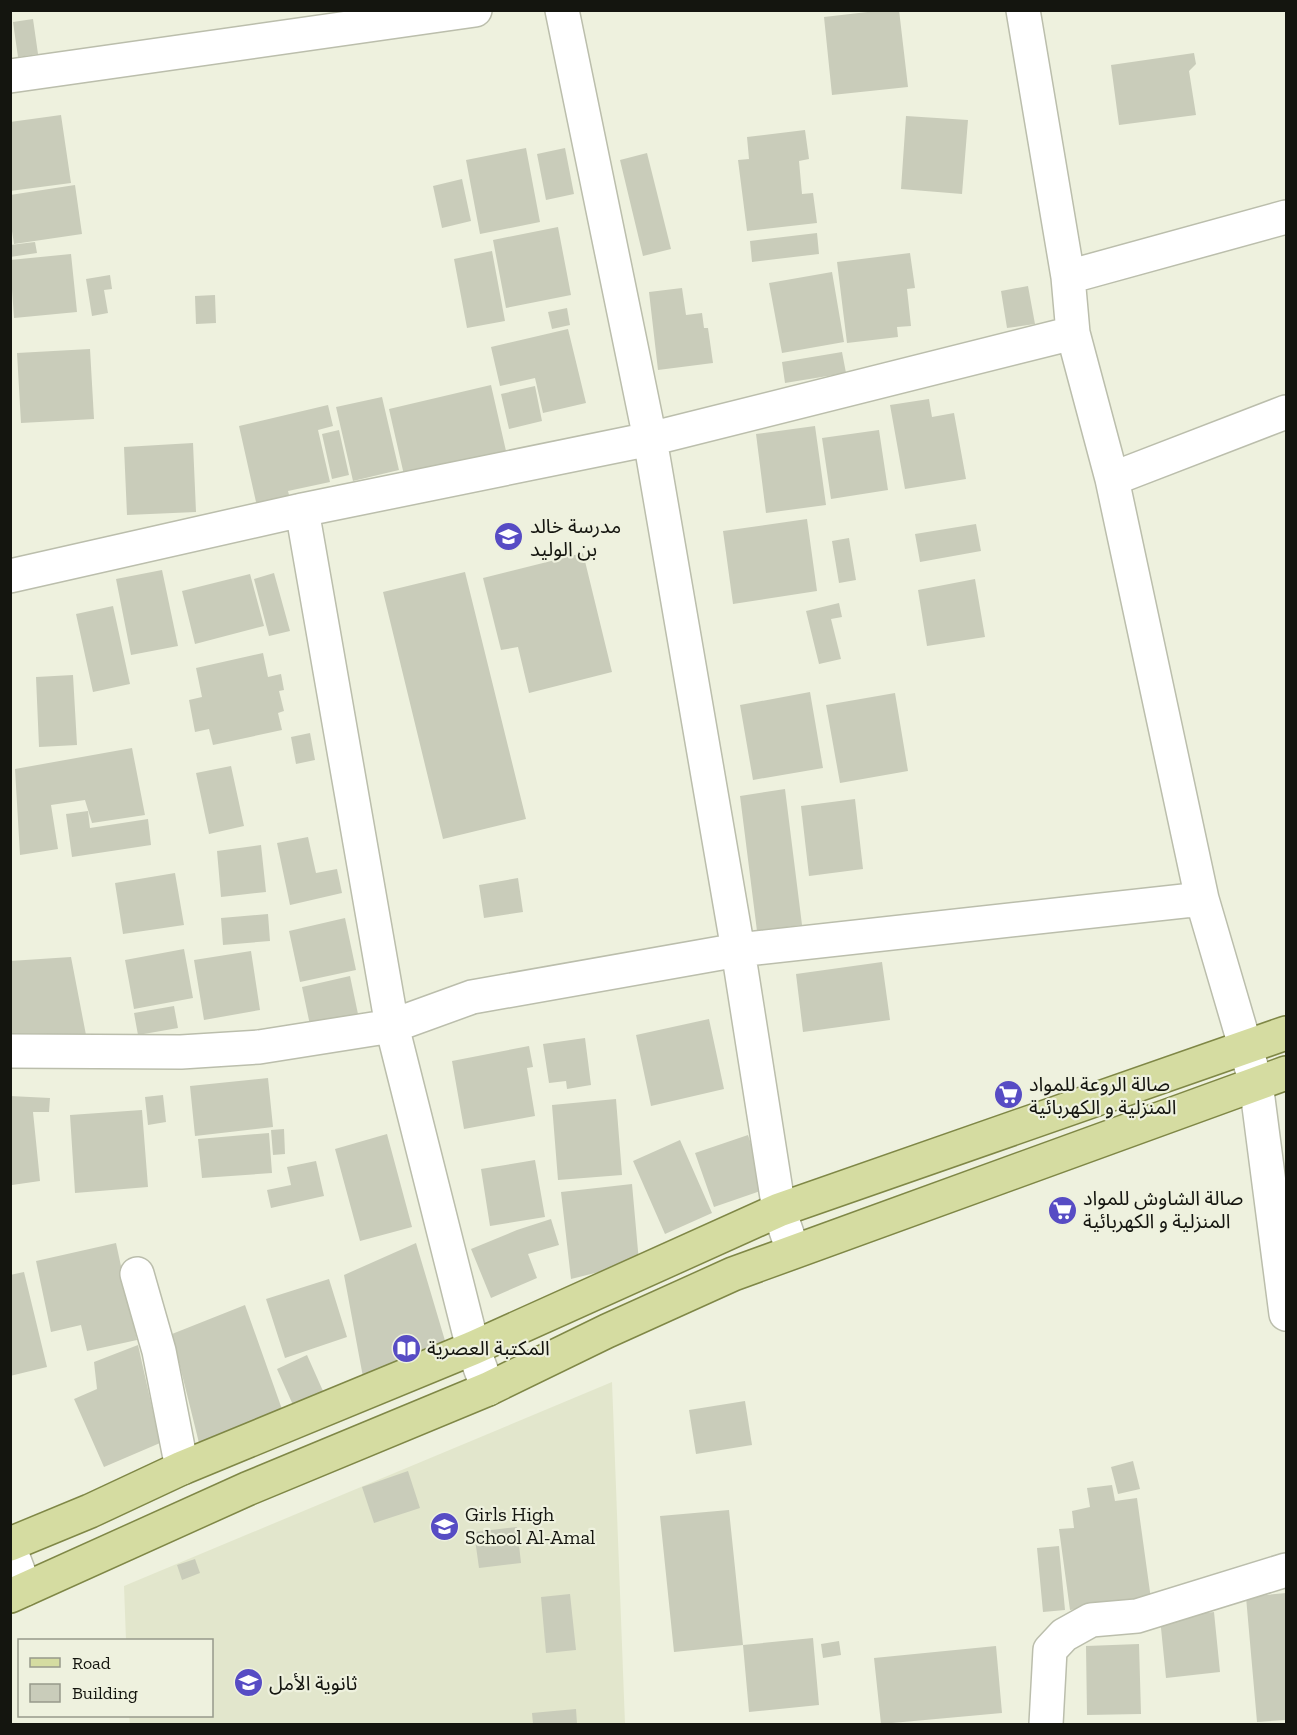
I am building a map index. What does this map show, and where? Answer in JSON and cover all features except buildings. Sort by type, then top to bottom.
[{"type":"main road","points":[[10,1546],[182,1468],[473,1348],[779,1210],[1287,1033]]},
{"type":"main road","points":[[18,1592],[247,1489],[488,1389],[702,1288],[794,1251],[1287,1073]]},
{"type":"street","points":[[10,76],[475,10]]},
{"type":"street","points":[[562,10],[650,439],[738,950],[779,1210],[794,1251]]},
{"type":"street","points":[[1023,10],[1068,277],[1073,333],[1112,479],[1202,899],[1256,1083],[1287,1314]]},
{"type":"street","points":[[1068,277],[1287,217]]},
{"type":"street","points":[[10,576],[302,510],[650,439],[1073,333]]},
{"type":"street","points":[[1112,479],[1287,412]]},
{"type":"street","points":[[302,510],[392,1026],[473,1348],[488,1389]]},
{"type":"street","points":[[10,1051],[181,1052],[259,1047],[392,1026],[472,997],[738,950],[1202,899]]},
{"type":"street","points":[[137,1274],[159,1352],[182,1468]]},
{"type":"street","points":[[10,1546],[18,1592]]},
{"type":"street","points":[[1046,1725],[1050,1650],[1064,1635],[1091,1620],[1137,1616],[1287,1570]]},
{"type":"shaded area","name":"Girls High School Al-Amal","points":[[612,1382],[625,1724],[130,1724],[129,1717],[213,1717],[213,1639],[126,1639],[124,1586]]},
{"type":"place","name":"مدرسة خالد بن الوليد","points":[[509,537]]},
{"type":"place","name":"صالة الروعة للمواد المنزلية و الكهربائية","points":[[1008,1095]]},
{"type":"place","name":"صالة الشاوش للمواد المنزلية و الكهربائية","points":[[1062,1210]]},
{"type":"place","name":"المكتبة العصرية","points":[[406,1348]]},
{"type":"place","name":"Girls High School Al-Amal","points":[[444,1526]]},
{"type":"place","name":"ثانوية الأمل","points":[[248,1683]]}]
